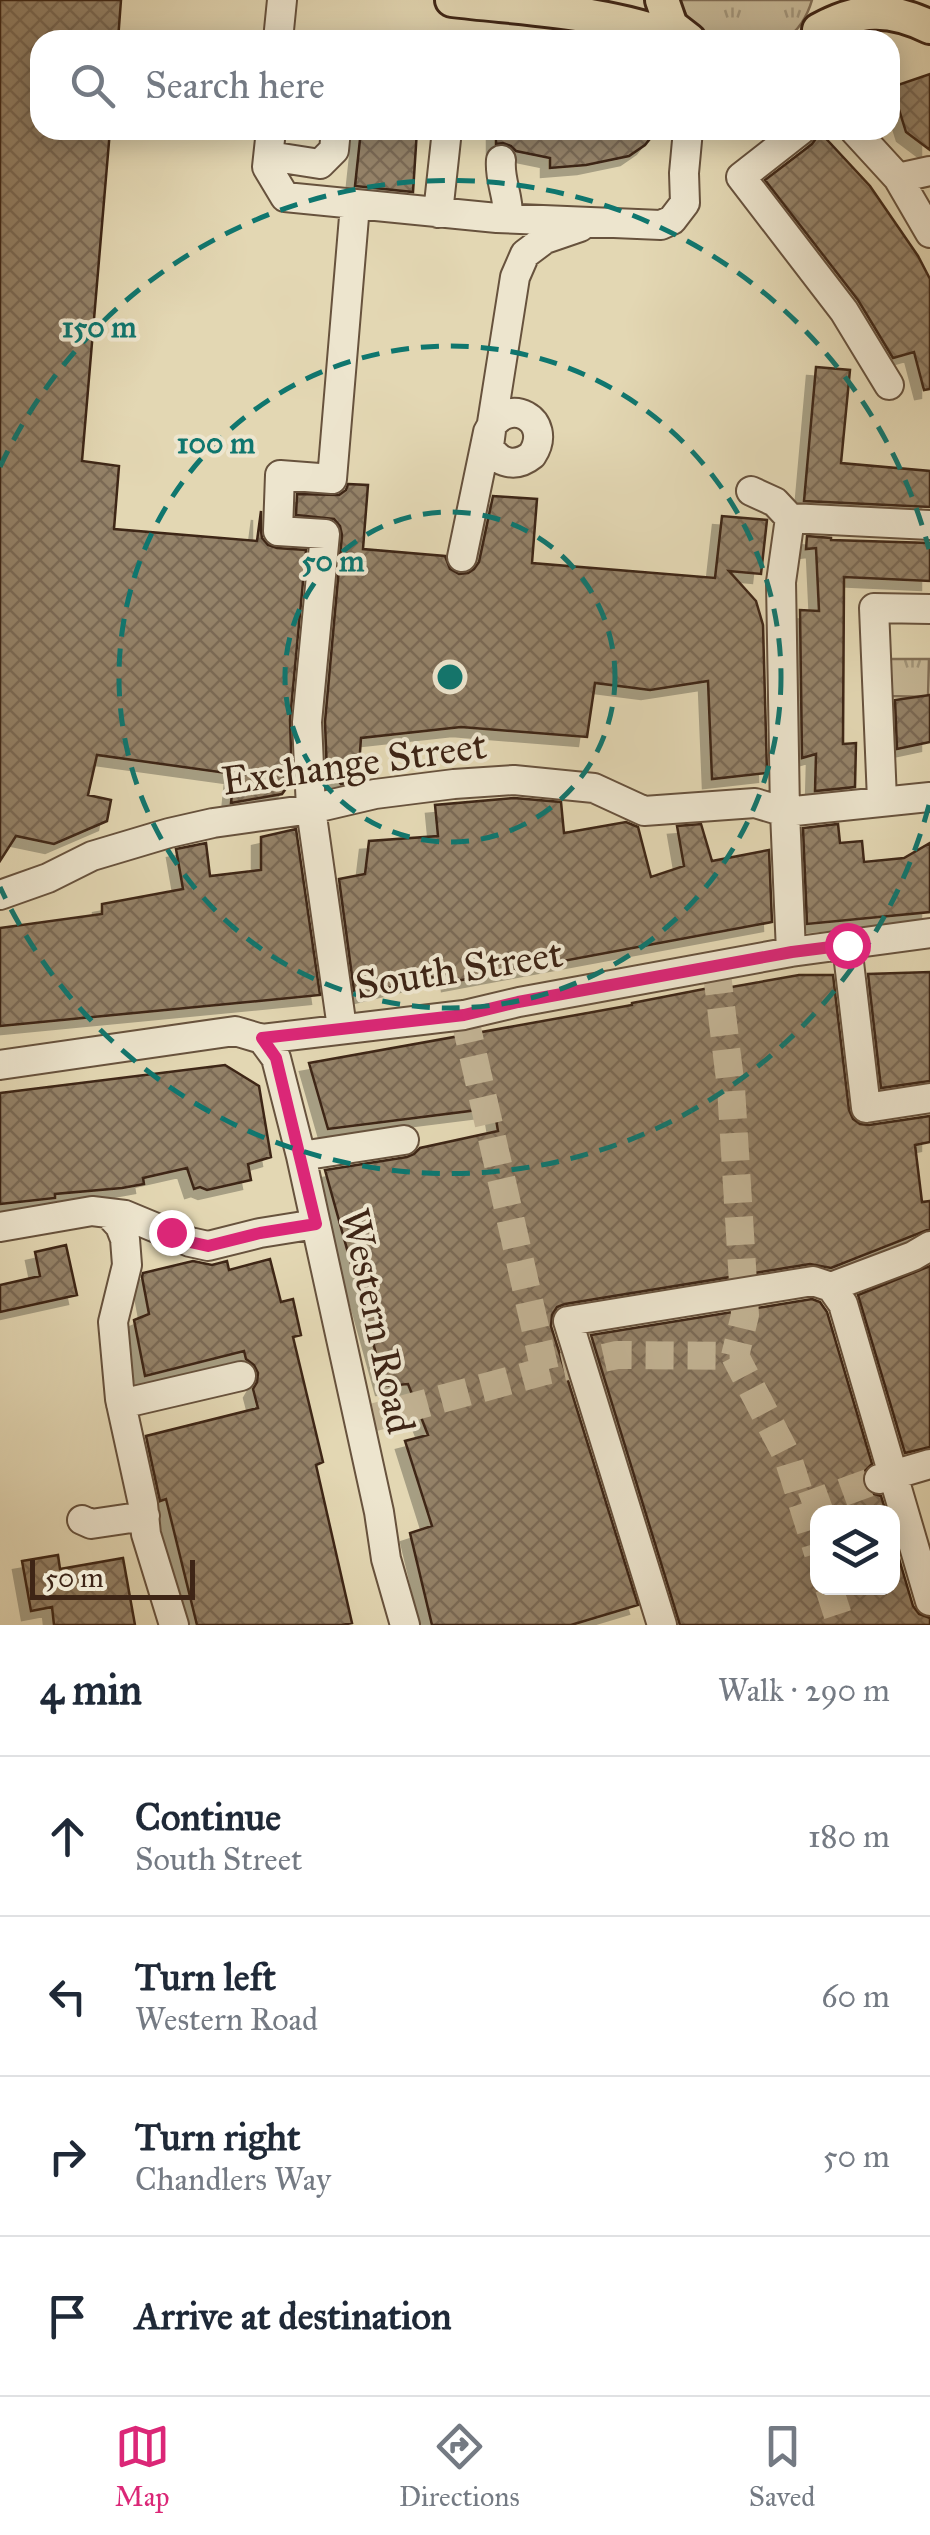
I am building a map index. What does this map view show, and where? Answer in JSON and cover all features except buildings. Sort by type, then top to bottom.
[{"type":"main road","points":[[452,0],[600,17],[654,30]]},
{"type":"main road","points":[[662,0],[676,30]]},
{"type":"main road","points":[[817,30],[833,0]]},
{"type":"main road","points":[[822,30],[840,19],[886,12],[930,28]]},
{"type":"street","points":[[279,30],[282,0]]},
{"type":"street","points":[[335,140],[334,150],[320,164],[270,143],[268,167],[285,197],[508,218],[661,224],[672,220],[685,203],[687,140]]},
{"type":"street","points":[[438,212],[446,140]]},
{"type":"street","points":[[788,140],[741,176],[844,311],[888,386]]},
{"type":"street","points":[[864,140],[913,190],[930,232]]},
{"type":"street","points":[[501,160],[508,218]]},
{"type":"street","points":[[913,190],[930,172]]},
{"type":"street","points":[[342,1028],[311,809],[307,722],[325,534],[278,531],[280,475],[332,479],[355,205]]},
{"type":"street","points":[[462,557],[488,432],[492,424],[510,412],[523,414],[537,428],[539,439],[532,455],[516,464],[497,458],[489,446],[490,434],[492,423],[515,277],[525,254],[545,239],[590,223]]},
{"type":"street","points":[[752,491],[775,502],[790,518],[930,525]]},
{"type":"street","points":[[790,518],[781,582],[792,952]]},
{"type":"street","points":[[882,800],[874,608],[930,608]]},
{"type":"street","name":"Exchange Street","points":[[0,895],[132,843],[213,823],[311,809],[374,794],[514,780],[594,788],[644,812],[755,803],[785,812],[930,797]]},
{"type":"street","name":"South Street","points":[[0,1065],[235,1031],[262,1038],[464,1015],[792,952],[930,934]]},
{"type":"street","points":[[847,945],[866,1108],[930,1098]]},
{"type":"street","name":"Western Road","points":[[262,1038],[276,1058],[301,1156],[386,1559],[405,1625]]},
{"type":"street","points":[[301,1156],[404,1140]]},
{"type":"street","points":[[0,1227],[92,1211],[125,1215],[208,1246],[316,1224]]},
{"type":"street","points":[[109,1214],[120,1226],[126,1264],[113,1322],[121,1404],[146,1534],[174,1625]]},
{"type":"street","points":[[831,1287],[930,1246]]},
{"type":"street","points":[[662,1625],[568,1322],[813,1281],[831,1287],[843,1304],[930,1601]]},
{"type":"street","points":[[121,1404],[240,1376]]},
{"type":"street","points":[[878,1479],[930,1464]]},
{"type":"green space","points":[[679,0],[812,0],[796,30],[697,30]]},
{"type":"green space","points":[[889,659],[929,659],[928,697],[889,696]]},
{"type":"tunnel","points":[[716,966],[731,1088],[745,1315],[735,1356]]},
{"type":"tunnel","points":[[464,1015],[545,1371]]},
{"type":"tunnel","points":[[360,1421],[617,1355],[735,1356],[788,1458],[810,1528]]},
{"type":"tunnel","points":[[803,1507],[879,1479]]},
{"type":"tunnel","points":[[831,1595],[841,1625]]},
{"type":"route","points":[[171,1232],[208,1246],[316,1224],[276,1058],[262,1038],[464,1015],[518,1002],[847,945]]}]
